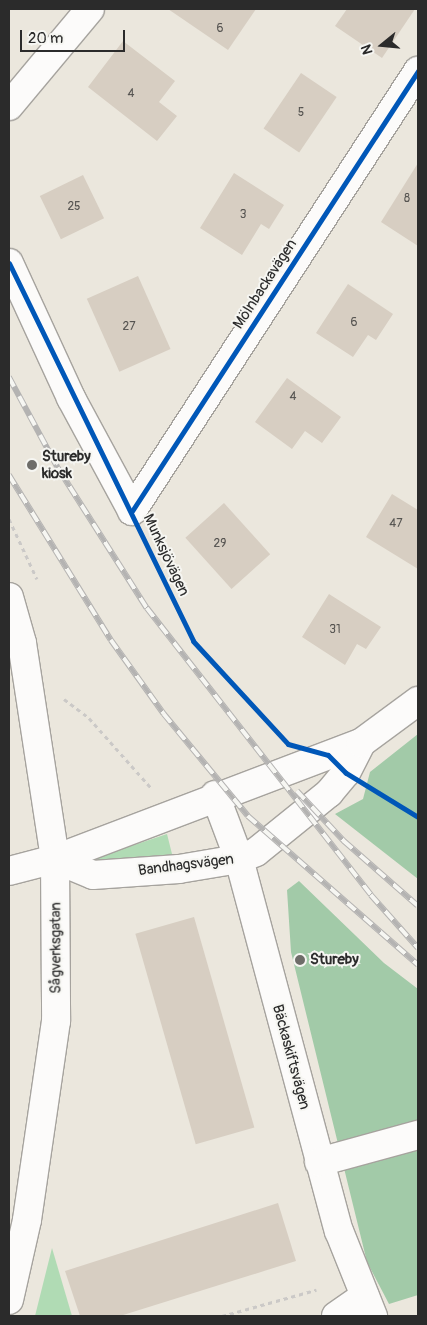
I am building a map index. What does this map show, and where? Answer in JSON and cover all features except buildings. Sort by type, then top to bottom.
[{"type":"street","points":[[9,106],[90,9]]},
{"type":"street","name":"Mölnbackavägen","points":[[132,510],[418,71]]},
{"type":"street","name":"Munksjövägen","points":[[9,263],[71,398],[132,510]]},
{"type":"street","name":"Sågverksgatan","points":[[9,597],[22,643],[55,860],[56,1021],[27,1220],[10,1287]]},
{"type":"street","name":"Bandhagsvägen","points":[[9,871],[55,860],[167,814],[361,743],[418,702]]},
{"type":"street","name":"Bandhagsvägen","points":[[55,860],[92,875],[179,869],[239,859],[256,852],[328,793],[346,773],[361,743]]},
{"type":"street","name":"Bäckaskiftsvägen","points":[[215,796],[239,859],[319,1162],[365,1297]]},
{"type":"street","points":[[319,1162],[418,1136]]},
{"type":"street","points":[[336,1316],[365,1297]]},
{"type":"path","points":[[9,519],[39,586]]},
{"type":"path","points":[[61,696],[89,718],[146,778],[167,814]]},
{"type":"path","points":[[222,1316],[365,1297]]},
{"type":"green space","points":[[418,734],[418,879],[335,814],[363,799],[370,772]]},
{"type":"green space","points":[[167,834],[173,858],[88,861],[125,848]]},
{"type":"green space","points":[[299,881],[384,963],[418,989],[418,1295],[389,1304],[367,1262],[291,952],[287,890]]},
{"type":"green space","points":[[52,1248],[72,1316],[35,1316]]},
{"type":"railway","points":[[9,377],[58,468],[147,608],[371,895],[418,948]]},
{"type":"railway","points":[[9,475],[111,640],[164,714],[248,816],[418,965]]},
{"type":"railway","points":[[297,791],[344,841],[418,906]]},
{"type":"cycle path","points":[[132,511],[418,71]]},
{"type":"cycle path","points":[[9,263],[193,641],[288,744],[328,755],[346,773],[418,817]]},
{"type":"place","name":"Stureby kiosk","points":[[32,465]]},
{"type":"place","name":"Stureby","points":[[300,960]]}]
